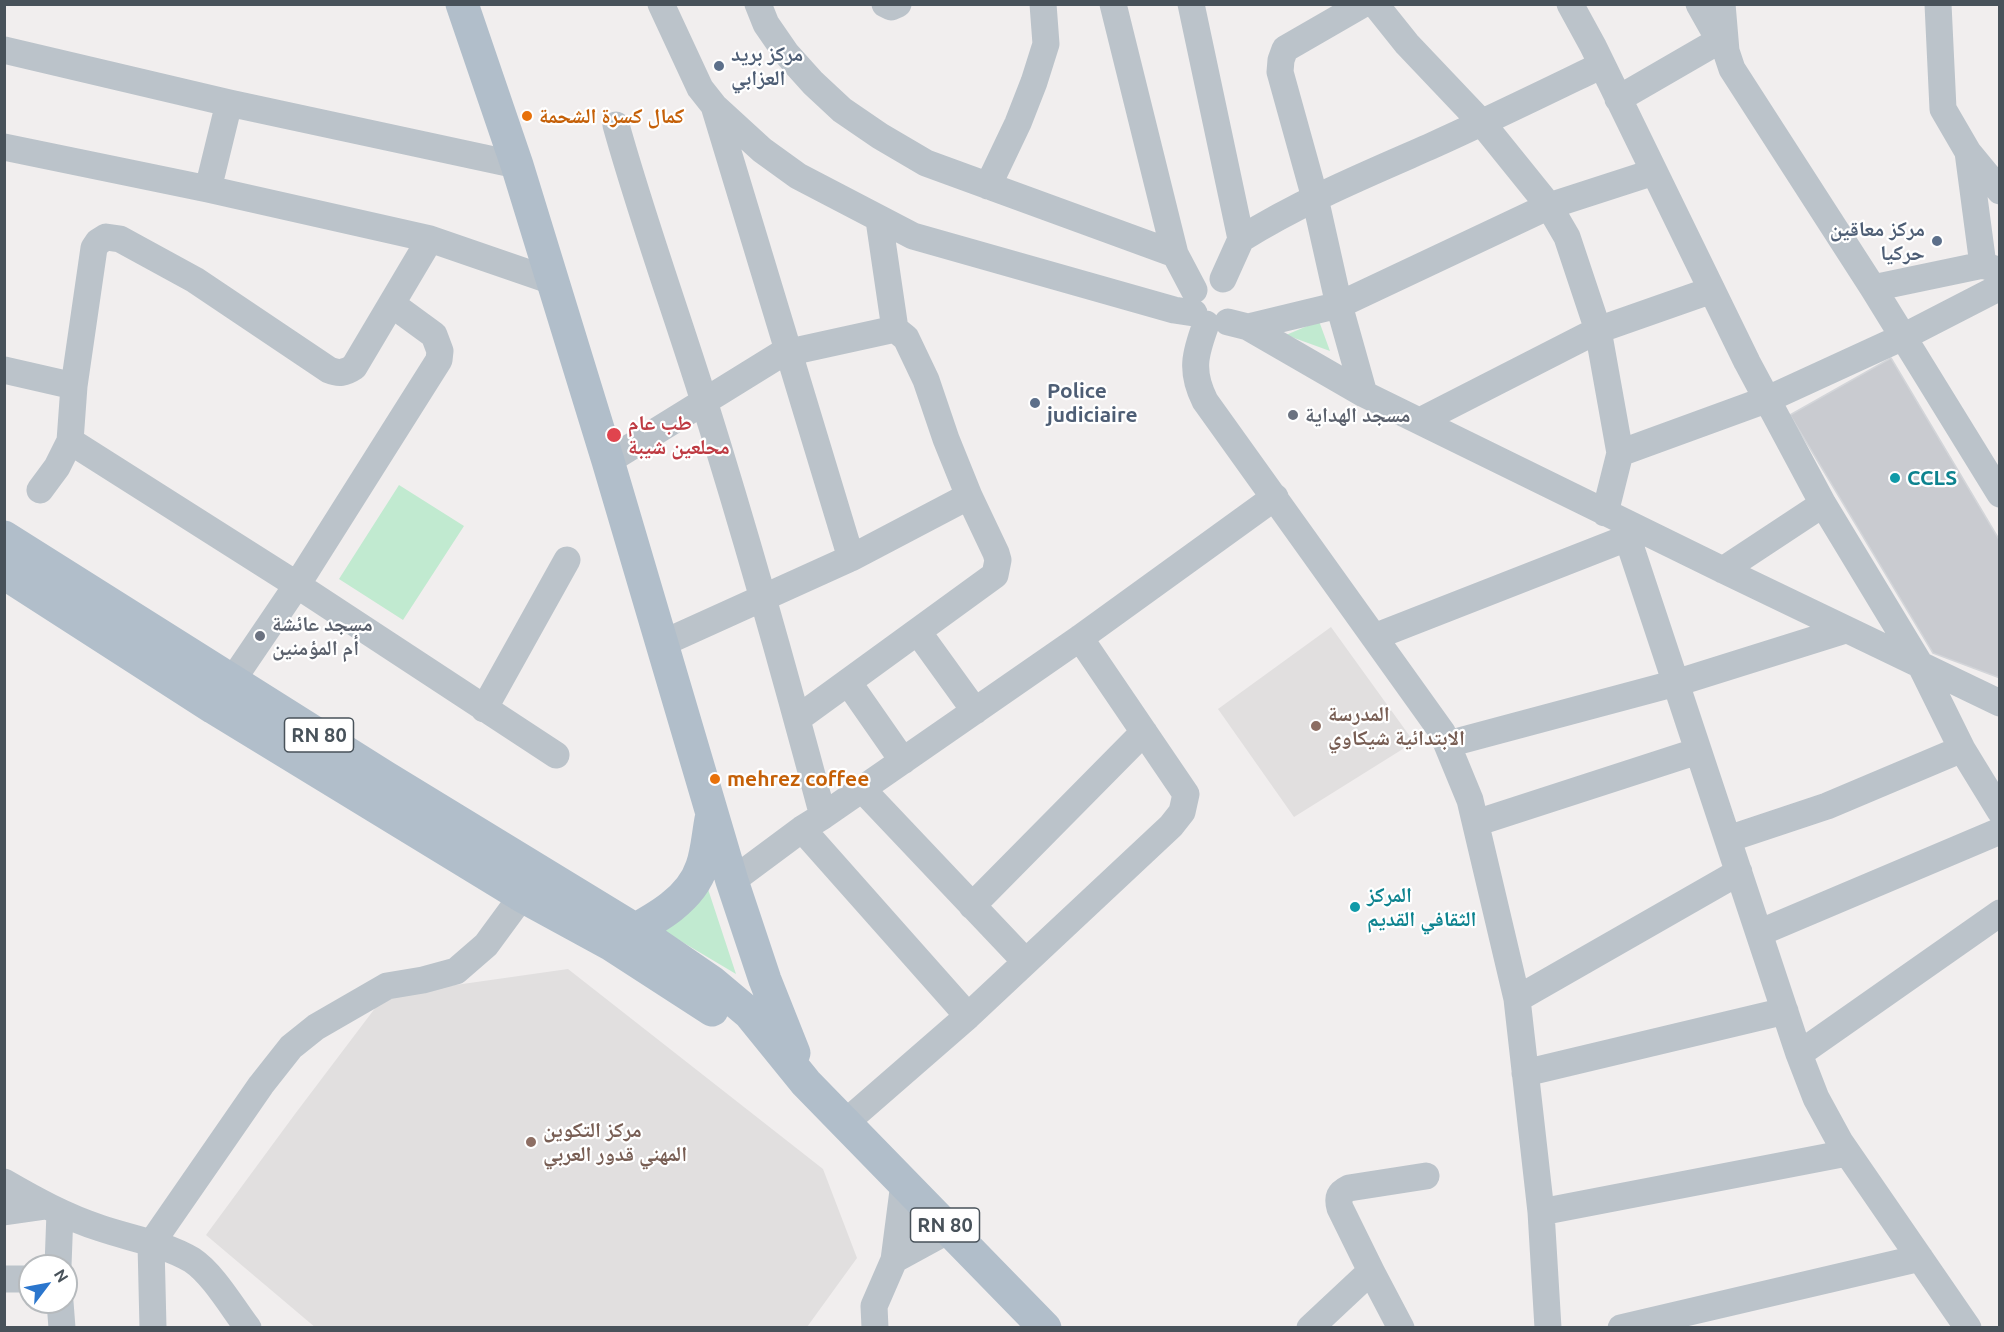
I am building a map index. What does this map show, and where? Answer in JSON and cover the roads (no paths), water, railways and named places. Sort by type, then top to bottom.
[{"type":"main road","points":[[462,4],[517,165],[608,461],[732,881],[765,980],[806,1083]]},
{"type":"main road","name":"RN 80","points":[[4,537],[233,680],[522,896],[623,937]]},
{"type":"main road","name":"RN 80","points":[[4,573],[214,708],[376,789],[623,937],[712,982],[750,1014],[806,1083],[1045,1328]]},
{"type":"main road","points":[[623,937],[670,908],[696,879],[702,866],[712,815]]},
{"type":"street","points":[[662,4],[700,88],[715,107],[762,150],[798,176],[879,220],[913,236],[1174,310],[1214,315],[1234,317],[1239,303],[1235,288],[1223,279],[1207,279],[1200,283],[1214,315],[1196,352],[1195,372],[1198,387],[1205,401],[1442,732],[1470,800],[1517,999],[1541,1212],[1548,1328]]},
{"type":"street","points":[[885,4],[891,7],[898,4]]},
{"type":"street","points":[[988,186],[1018,123],[1046,44],[1043,4]]},
{"type":"street","points":[[1113,4],[1175,254],[1214,315],[1618,524],[1723,570],[2000,703]]},
{"type":"street","points":[[1191,4],[1241,239]]},
{"type":"street","points":[[1363,4],[1285,49],[1280,72],[1315,198],[1364,394]]},
{"type":"street","points":[[1375,4],[1407,44],[1482,123],[1549,206],[1567,237],[1598,330],[1620,453],[1618,524],[1676,683],[1799,1054],[1816,1098],[1847,1153],[1968,1328]]},
{"type":"street","points":[[1570,4],[1747,362],[1823,504],[1921,666],[1962,748],[2000,811]]},
{"type":"street","points":[[1700,4],[1723,46],[1732,69],[2000,494]]},
{"type":"street","points":[[1722,4],[1723,46]]},
{"type":"street","points":[[1938,4],[1943,109],[1968,152],[2000,191]]},
{"type":"street","points":[[769,11],[786,52],[813,83],[842,110],[880,136],[926,163],[1175,254]]},
{"type":"street","points":[[1618,99],[1723,46]]},
{"type":"street","points":[[4,50],[229,103],[517,165]]},
{"type":"street","points":[[1223,279],[1241,239],[1272,220],[1602,65]]},
{"type":"street","points":[[207,189],[229,103]]},
{"type":"street","points":[[715,107],[851,558]]},
{"type":"street","points":[[616,125],[634,190],[704,402],[763,597],[797,718],[812,822],[968,1016]]},
{"type":"street","points":[[4,147],[430,239],[552,281]]},
{"type":"street","points":[[1872,288],[1991,268],[1968,152]]},
{"type":"street","points":[[1214,315],[1340,305],[1549,206],[1654,172]]},
{"type":"street","points":[[797,718],[996,575],[998,560],[996,553],[969,496],[926,380],[906,338],[895,329],[879,220]]},
{"type":"street","points":[[40,490],[57,467],[70,441],[74,386],[94,248],[98,242],[106,237],[120,239],[195,280],[328,370],[338,374],[354,367],[393,305],[430,239]]},
{"type":"street","points":[[1620,453],[1768,399],[1903,337],[2000,287]]},
{"type":"street","points":[[1420,421],[1598,330],[1712,290]]},
{"type":"street","points":[[214,708],[297,585],[439,360],[441,351],[434,335],[393,305]]},
{"type":"street","points":[[608,461],[781,354],[895,329]]},
{"type":"street","points":[[4,370],[74,386]]},
{"type":"street","points":[[70,441],[297,585],[556,755]]},
{"type":"street","points":[[661,644],[851,558],[969,496]]},
{"type":"street","points":[[732,881],[812,822],[1080,638],[1275,497]]},
{"type":"street","points":[[1723,570],[1823,504]]},
{"type":"street","points":[[1374,637],[1618,524]]},
{"type":"street","points":[[484,709],[567,560]]},
{"type":"street","points":[[1448,744],[1676,683],[1845,630]]},
{"type":"street","points":[[918,632],[975,711]]},
{"type":"street","points":[[845,1123],[968,1016],[1171,826],[1182,812],[1186,794],[1080,638]]},
{"type":"street","points":[[848,682],[903,761]]},
{"type":"street","points":[[972,906],[1144,732]]},
{"type":"street","points":[[1728,839],[1827,806],[1962,748]]},
{"type":"street","points":[[1476,823],[1698,751]]},
{"type":"street","points":[[862,789],[1025,961]]},
{"type":"street","points":[[1759,933],[2000,831]]},
{"type":"street","points":[[1517,999],[1739,872]]},
{"type":"street","points":[[153,1328],[151,1244],[261,1085],[291,1047],[316,1027],[387,986],[456,971],[486,945],[522,896]]},
{"type":"street","points":[[1799,1054],[2000,913]]},
{"type":"street","points":[[1525,1073],[1785,1011]]},
{"type":"street","points":[[1541,1212],[1847,1153]]},
{"type":"street","points":[[1401,1328],[1338,1200],[1340,1194],[1349,1188],[1426,1176]]},
{"type":"street","points":[[4,1182],[53,1209],[97,1228],[151,1244],[193,1261],[212,1280],[248,1328]]},
{"type":"street","points":[[875,1328],[874,1306],[894,1260],[904,1183]]},
{"type":"street","points":[[4,1212],[53,1209]]},
{"type":"street","points":[[53,1209],[57,1254]]},
{"type":"street","points":[[894,1260],[950,1230]]},
{"type":"street","points":[[1620,1328],[1920,1258]]},
{"type":"street","points":[[1310,1328],[1371,1271]]},
{"type":"place","name":"مركز بريد العزابي","points":[[719,66]]},
{"type":"place","name":"كمال كسرة الشحمة","points":[[527,116]]},
{"type":"place","name":"مركز معاقين حركيا","points":[[1937,241]]},
{"type":"place","name":"Police judiciaire","points":[[1035,403]]},
{"type":"place","name":"مسجد الهداية","points":[[1293,415]]},
{"type":"place","name":"طب عام محلعين شيبة","points":[[614,435]]},
{"type":"place","name":"CCLS","points":[[1895,478]]},
{"type":"place","name":"مسجد عائشة أم المؤمنين","points":[[260,636]]},
{"type":"place","name":"المدرسة الابتدائية شيكاوي","points":[[1316,726]]},
{"type":"place","name":"mehrez coffee","points":[[715,779]]},
{"type":"place","name":"المركز الثقافي القديم","points":[[1355,907]]},
{"type":"place","name":"مركز التكوين المهني قدور العربي","points":[[531,1142]]}]
